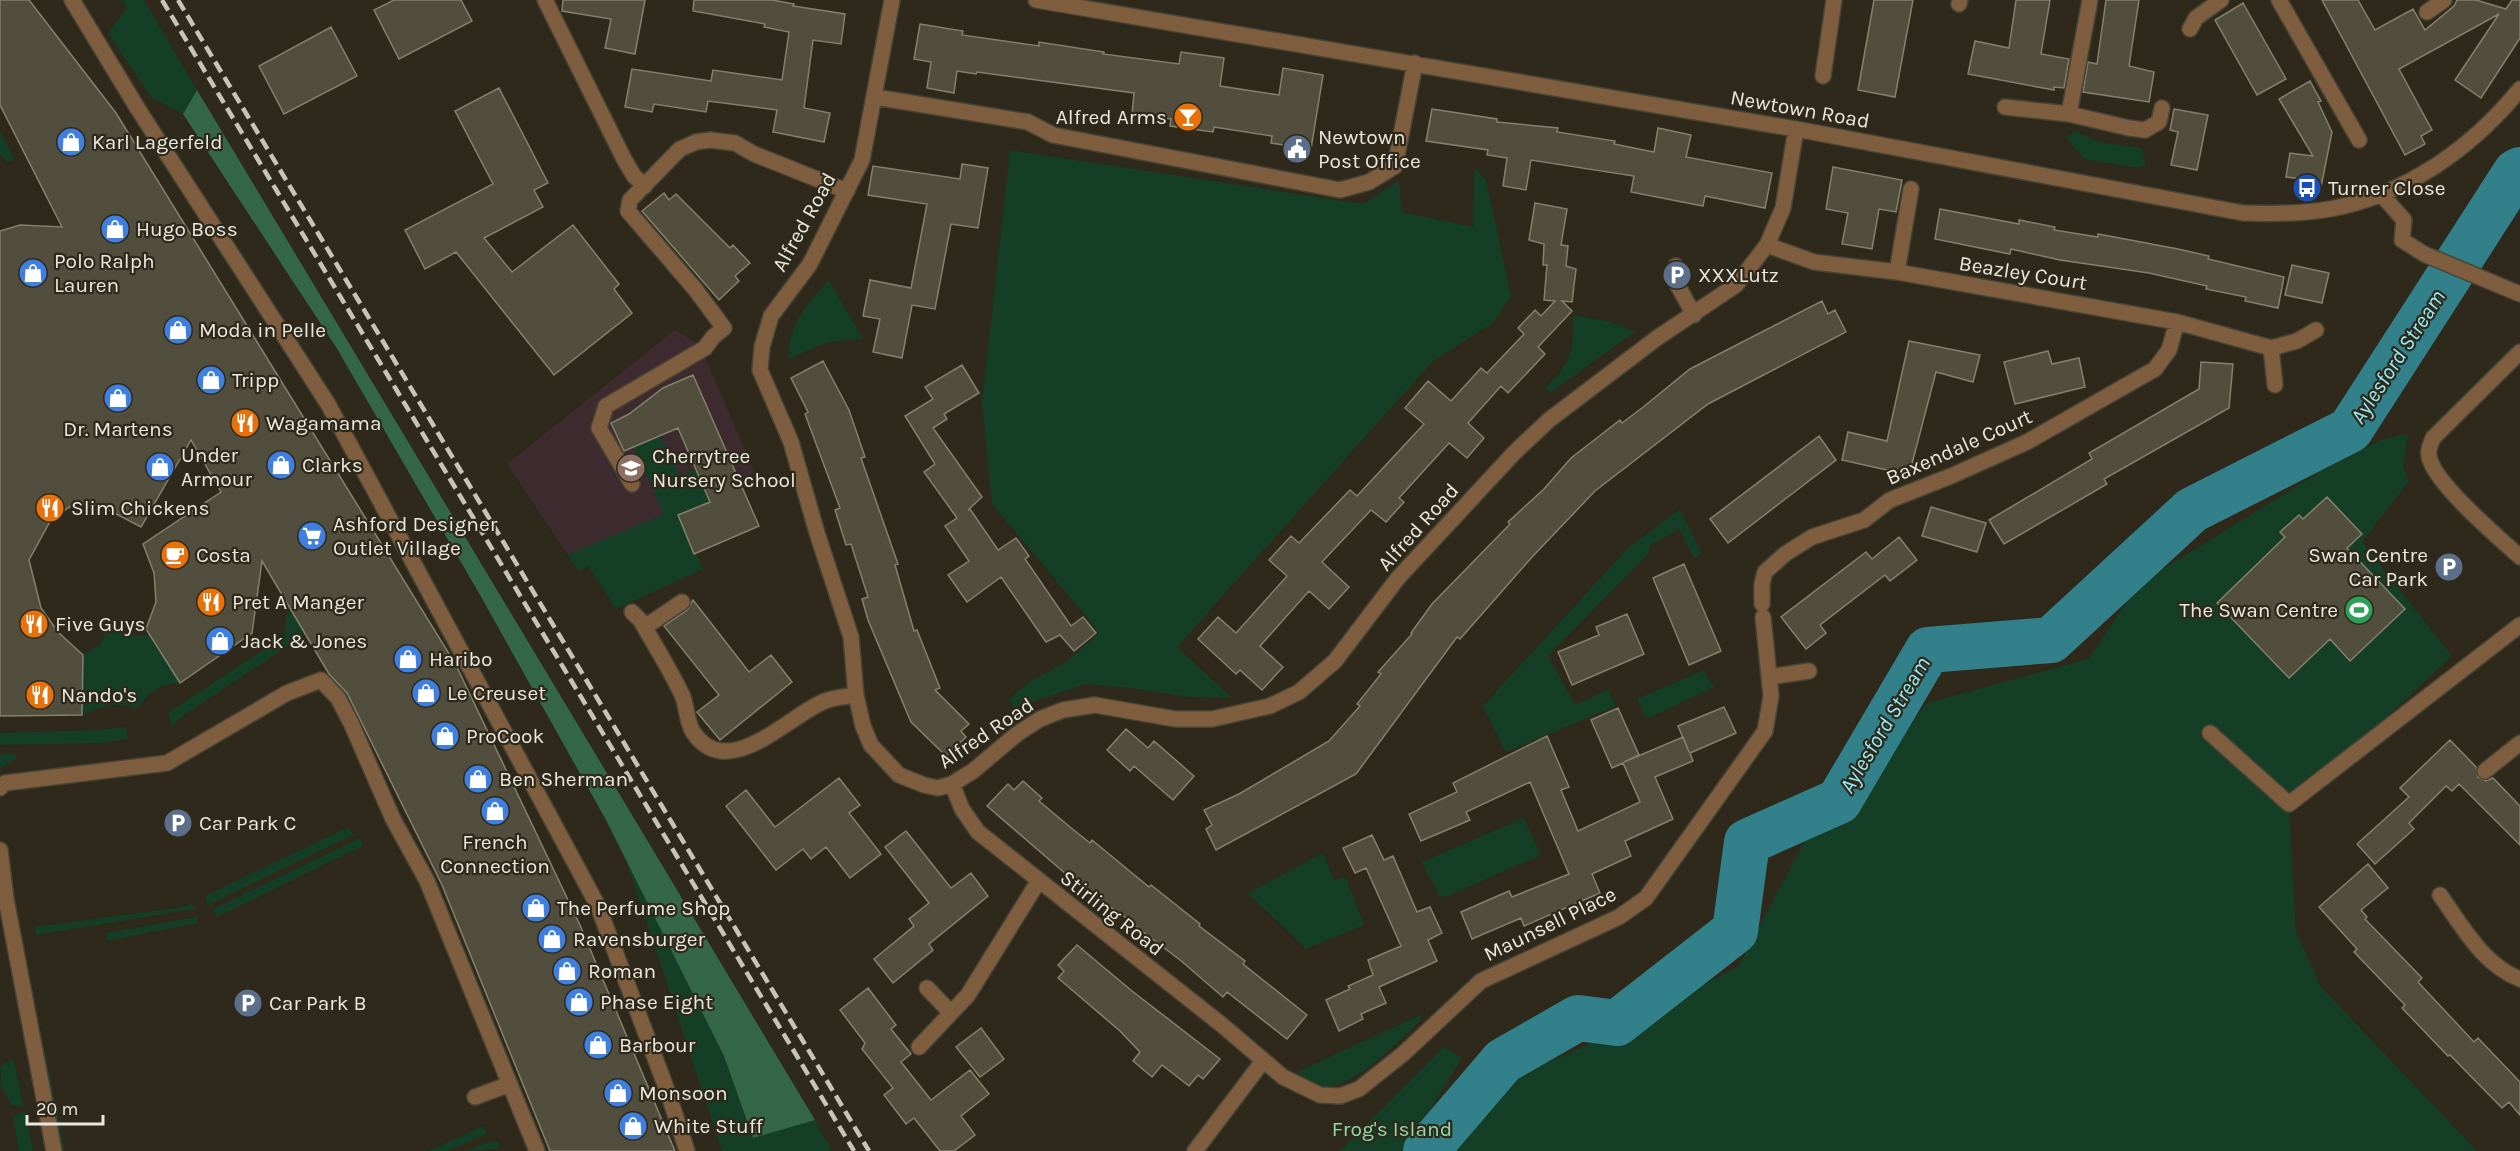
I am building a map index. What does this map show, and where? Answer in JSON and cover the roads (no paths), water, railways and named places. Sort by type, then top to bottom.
[{"type":"street","points":[[72,0],[138,109],[328,404],[592,896],[667,1090],[687,1151]]},
{"type":"street","points":[[545,0],[624,159],[634,176],[645,186]]},
{"type":"street","name":"Alfred Road","points":[[892,0],[862,160],[810,264],[771,316],[762,346],[760,370],[791,442],[851,637],[856,695],[870,745],[899,775],[938,788],[952,784],[973,771],[1040,718],[1063,710],[1095,705],[1176,719],[1212,719],[1270,706],[1299,692],[1335,661],[1398,578],[1515,452],[1549,420],[1657,338],[1736,285],[1767,245],[1783,208],[1796,129]]},
{"type":"street","name":"Newtown Road","points":[[1036,0],[1796,129],[2243,213],[2330,209],[2381,194],[2436,166],[2460,150],[2501,112],[2520,89]]},
{"type":"street","points":[[1823,76],[1823,32],[1834,0]]},
{"type":"street","points":[[2069,114],[2090,0]]},
{"type":"street","points":[[2190,29],[2196,18],[2221,0]]},
{"type":"street","points":[[2279,0],[2359,140]]},
{"type":"street","points":[[2427,12],[2444,0]]},
{"type":"street","points":[[875,97],[1028,122],[1053,135],[1340,190],[1369,182],[1395,166],[1415,63]]},
{"type":"street","points":[[2005,106],[2069,114],[2145,130],[2159,123],[2162,108]]},
{"type":"street","points":[[632,484],[599,428],[606,406],[705,348],[724,328],[695,289],[628,211],[630,200],[680,149],[696,142],[710,140],[735,143],[754,154],[847,191]]},
{"type":"street","points":[[1897,272],[1911,189]]},
{"type":"street","points":[[2381,194],[2404,220],[2403,240],[2424,254],[2516,293]]},
{"type":"street","name":"Beazley Court","points":[[1767,245],[1814,262],[1897,272],[2177,322],[2271,348]]},
{"type":"street","points":[[1676,266],[1672,275],[1694,315]]},
{"type":"street","name":"Baxendale Court","points":[[1763,610],[1762,584],[1765,572],[1785,554],[1812,537],[1864,520],[1890,500],[2027,442],[2155,369],[2169,350],[2177,322]]},
{"type":"street","points":[[2275,385],[2271,348],[2297,340],[2316,330]]},
{"type":"street","points":[[2520,352],[2433,438],[2428,451],[2430,461],[2455,495],[2520,557]]},
{"type":"street","points":[[645,627],[682,602]]},
{"type":"street","name":"Maunsell Place","points":[[1263,1061],[1283,1077],[1320,1095],[1340,1095],[1359,1089],[1403,1054],[1481,981],[1619,917],[1646,898],[1662,878],[1735,769],[1765,731],[1770,711],[1763,610]]},
{"type":"street","points":[[632,612],[645,627],[683,699],[692,732],[704,743],[717,750],[737,752],[756,744],[826,700],[856,695]]},
{"type":"street","points":[[2210,733],[2289,804],[2520,625]]},
{"type":"street","points":[[1769,677],[1809,671]]},
{"type":"street","points":[[0,788],[5,783],[167,763],[288,693],[321,680],[338,698],[393,819],[427,881],[537,1151]]},
{"type":"street","points":[[2485,771],[2520,743]]},
{"type":"street","name":"Stirling Road","points":[[952,784],[962,809],[978,832],[1038,882],[1222,1025],[1263,1061]]},
{"type":"street","points":[[0,850],[6,899],[54,1151]]},
{"type":"street","points":[[919,1047],[968,995],[1038,882]]},
{"type":"street","points":[[2440,896],[2478,948],[2504,973],[2520,979]]},
{"type":"street","points":[[927,988],[951,1013]]},
{"type":"street","points":[[1195,1151],[1263,1061]]},
{"type":"street","points":[[475,1097],[510,1084]]},
{"type":"waterway","name":"Aylesford Stream","points":[[1426,1151],[1503,1061],[1578,1018],[1617,1023],[1735,931],[1747,842],[1839,801],[1928,650],[2051,640],[2192,510],[2350,430],[2516,172],[2520,170]]},
{"type":"railway","points":[[162,0],[854,1151]]},
{"type":"railway","points":[[178,0],[869,1151]]},
{"type":"place","name":"Alfred Arms","points":[[1188,117]]},
{"type":"place","name":"Karl Lagerfeld","points":[[71,142]]},
{"type":"place","name":"Newtown Post Office","points":[[1297,149]]},
{"type":"place","name":"Turner Close","points":[[2307,188]]},
{"type":"place","name":"Hugo Boss","points":[[115,229]]},
{"type":"place","name":"Polo Ralph Lauren","points":[[33,273]]},
{"type":"place","name":"XXXLutz","points":[[1677,275]]},
{"type":"place","name":"Moda in Pelle","points":[[178,330]]},
{"type":"place","name":"Tripp","points":[[211,380]]},
{"type":"place","name":"Dr. Martens","points":[[118,398]]},
{"type":"place","name":"Wagamama","points":[[245,423]]},
{"type":"place","name":"Clarks","points":[[281,465]]},
{"type":"place","name":"Under Armour","points":[[160,467]]},
{"type":"place","name":"Cherrytree Nursery School","points":[[631,468]]},
{"type":"place","name":"Slim Chickens","points":[[50,508]]},
{"type":"place","name":"Ashford Designer Outlet Village","points":[[312,536]]},
{"type":"place","name":"Costa","points":[[175,555]]},
{"type":"place","name":"Swan Centre Car Park","points":[[2449,567]]},
{"type":"place","name":"Pret A Manger","points":[[211,602]]},
{"type":"place","name":"The Swan Centre","points":[[2359,610]]},
{"type":"place","name":"Five Guys","points":[[34,624]]},
{"type":"place","name":"Jack & Jones","points":[[220,641]]},
{"type":"place","name":"Haribo","points":[[408,659]]},
{"type":"place","name":"Le Creuset","points":[[426,693]]},
{"type":"place","name":"Nando's","points":[[40,695]]},
{"type":"place","name":"ProCook","points":[[445,736]]},
{"type":"place","name":"Ben Sherman","points":[[478,779]]},
{"type":"place","name":"French Connection","points":[[495,811]]},
{"type":"place","name":"Car Park C","points":[[178,823]]},
{"type":"place","name":"The Perfume Shop","points":[[536,908]]},
{"type":"place","name":"Ravensburger","points":[[552,939]]},
{"type":"place","name":"Roman","points":[[567,971]]},
{"type":"place","name":"Phase Eight","points":[[579,1002]]},
{"type":"place","name":"Car Park B","points":[[248,1003]]},
{"type":"place","name":"Barbour","points":[[598,1045]]},
{"type":"place","name":"Monsoon","points":[[618,1093]]},
{"type":"place","name":"White Stuff","points":[[633,1126]]},
{"type":"park label","name":"Frog's Island","points":[[1392,1129]]}]
